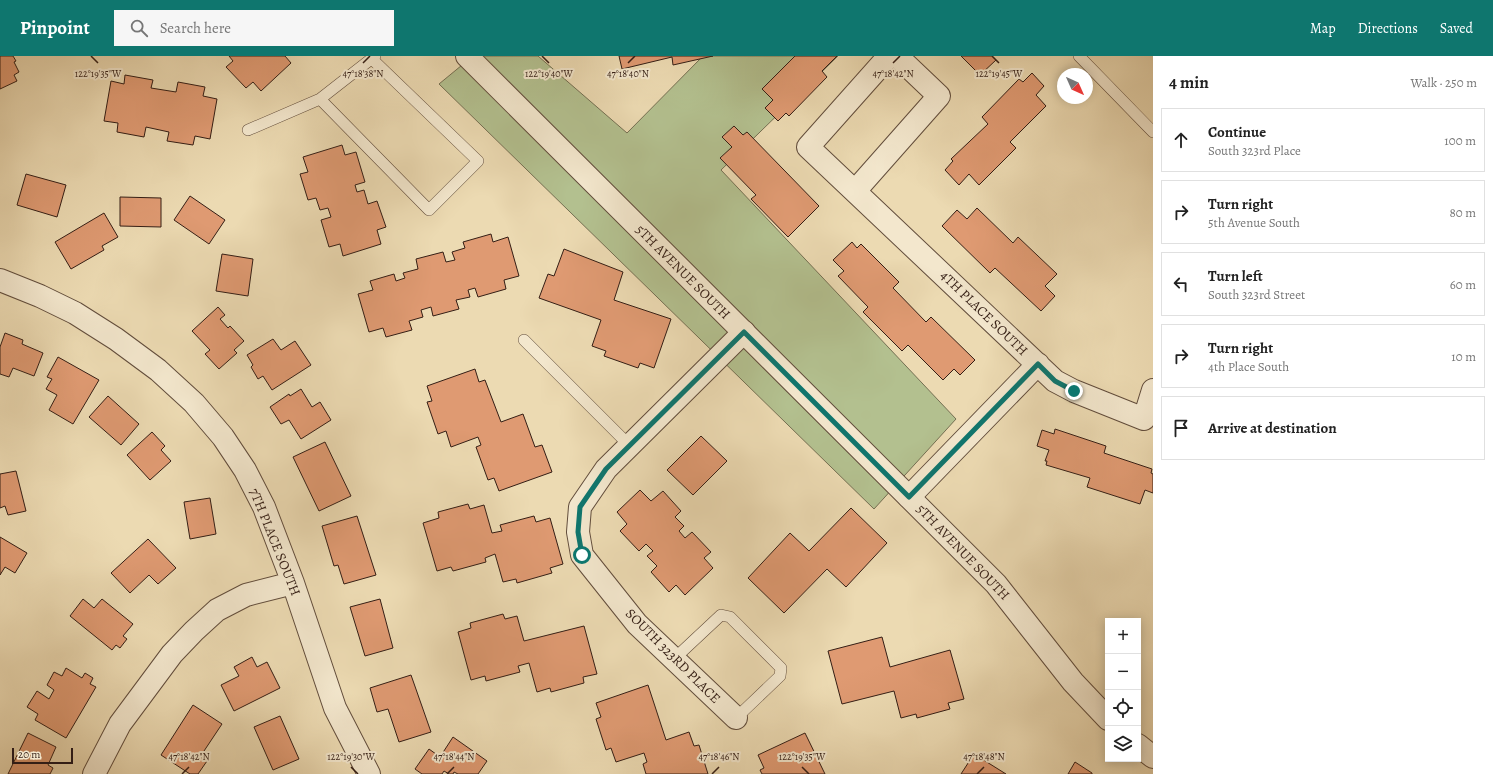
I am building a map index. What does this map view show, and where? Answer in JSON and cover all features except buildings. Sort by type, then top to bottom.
[{"type":"street","name":"5TH AVENUE SOUTH","points":[[467,56],[996,584],[1073,682],[1105,716]]},
{"type":"street","name":"4TH PLACE SOUTH","points":[[890,56],[808,147],[1055,381],[1066,387],[1144,418],[1153,390]]},
{"type":"street","points":[[855,191],[939,96],[898,56]]},
{"type":"street","name":"7TH PLACE SOUTH","points":[[0,280],[40,296],[75,313],[116,339],[158,370],[194,403],[223,437],[245,470],[264,507],[293,583],[335,708],[369,774]]},
{"type":"street","name":"SOUTH 323RD PLACE","points":[[736,718],[637,624],[582,555],[578,532],[580,507],[606,469],[744,332]]},
{"type":"street","points":[[909,497],[1038,364]]},
{"type":"street","points":[[94,774],[120,724],[172,654],[194,631],[217,610],[246,595],[293,583]]},
{"type":"street","points":[[1141,747],[1153,757]]},
{"type":"lane","points":[[1079,56],[1153,132]]},
{"type":"lane","points":[[248,130],[320,99],[374,57],[478,161],[429,210],[320,99]]},
{"type":"lane","points":[[524,340],[630,446]]},
{"type":"lane","points":[[674,660],[720,615],[730,617],[781,668],[780,676],[736,718]]},
{"type":"green space","points":[[473,56],[538,56],[627,133],[703,56],[838,56],[721,170],[956,419],[874,509],[439,84]]},
{"type":"route","points":[[582,555],[578,532],[580,507],[606,469],[744,332],[909,497],[1038,364],[1055,381],[1074,391]]}]
